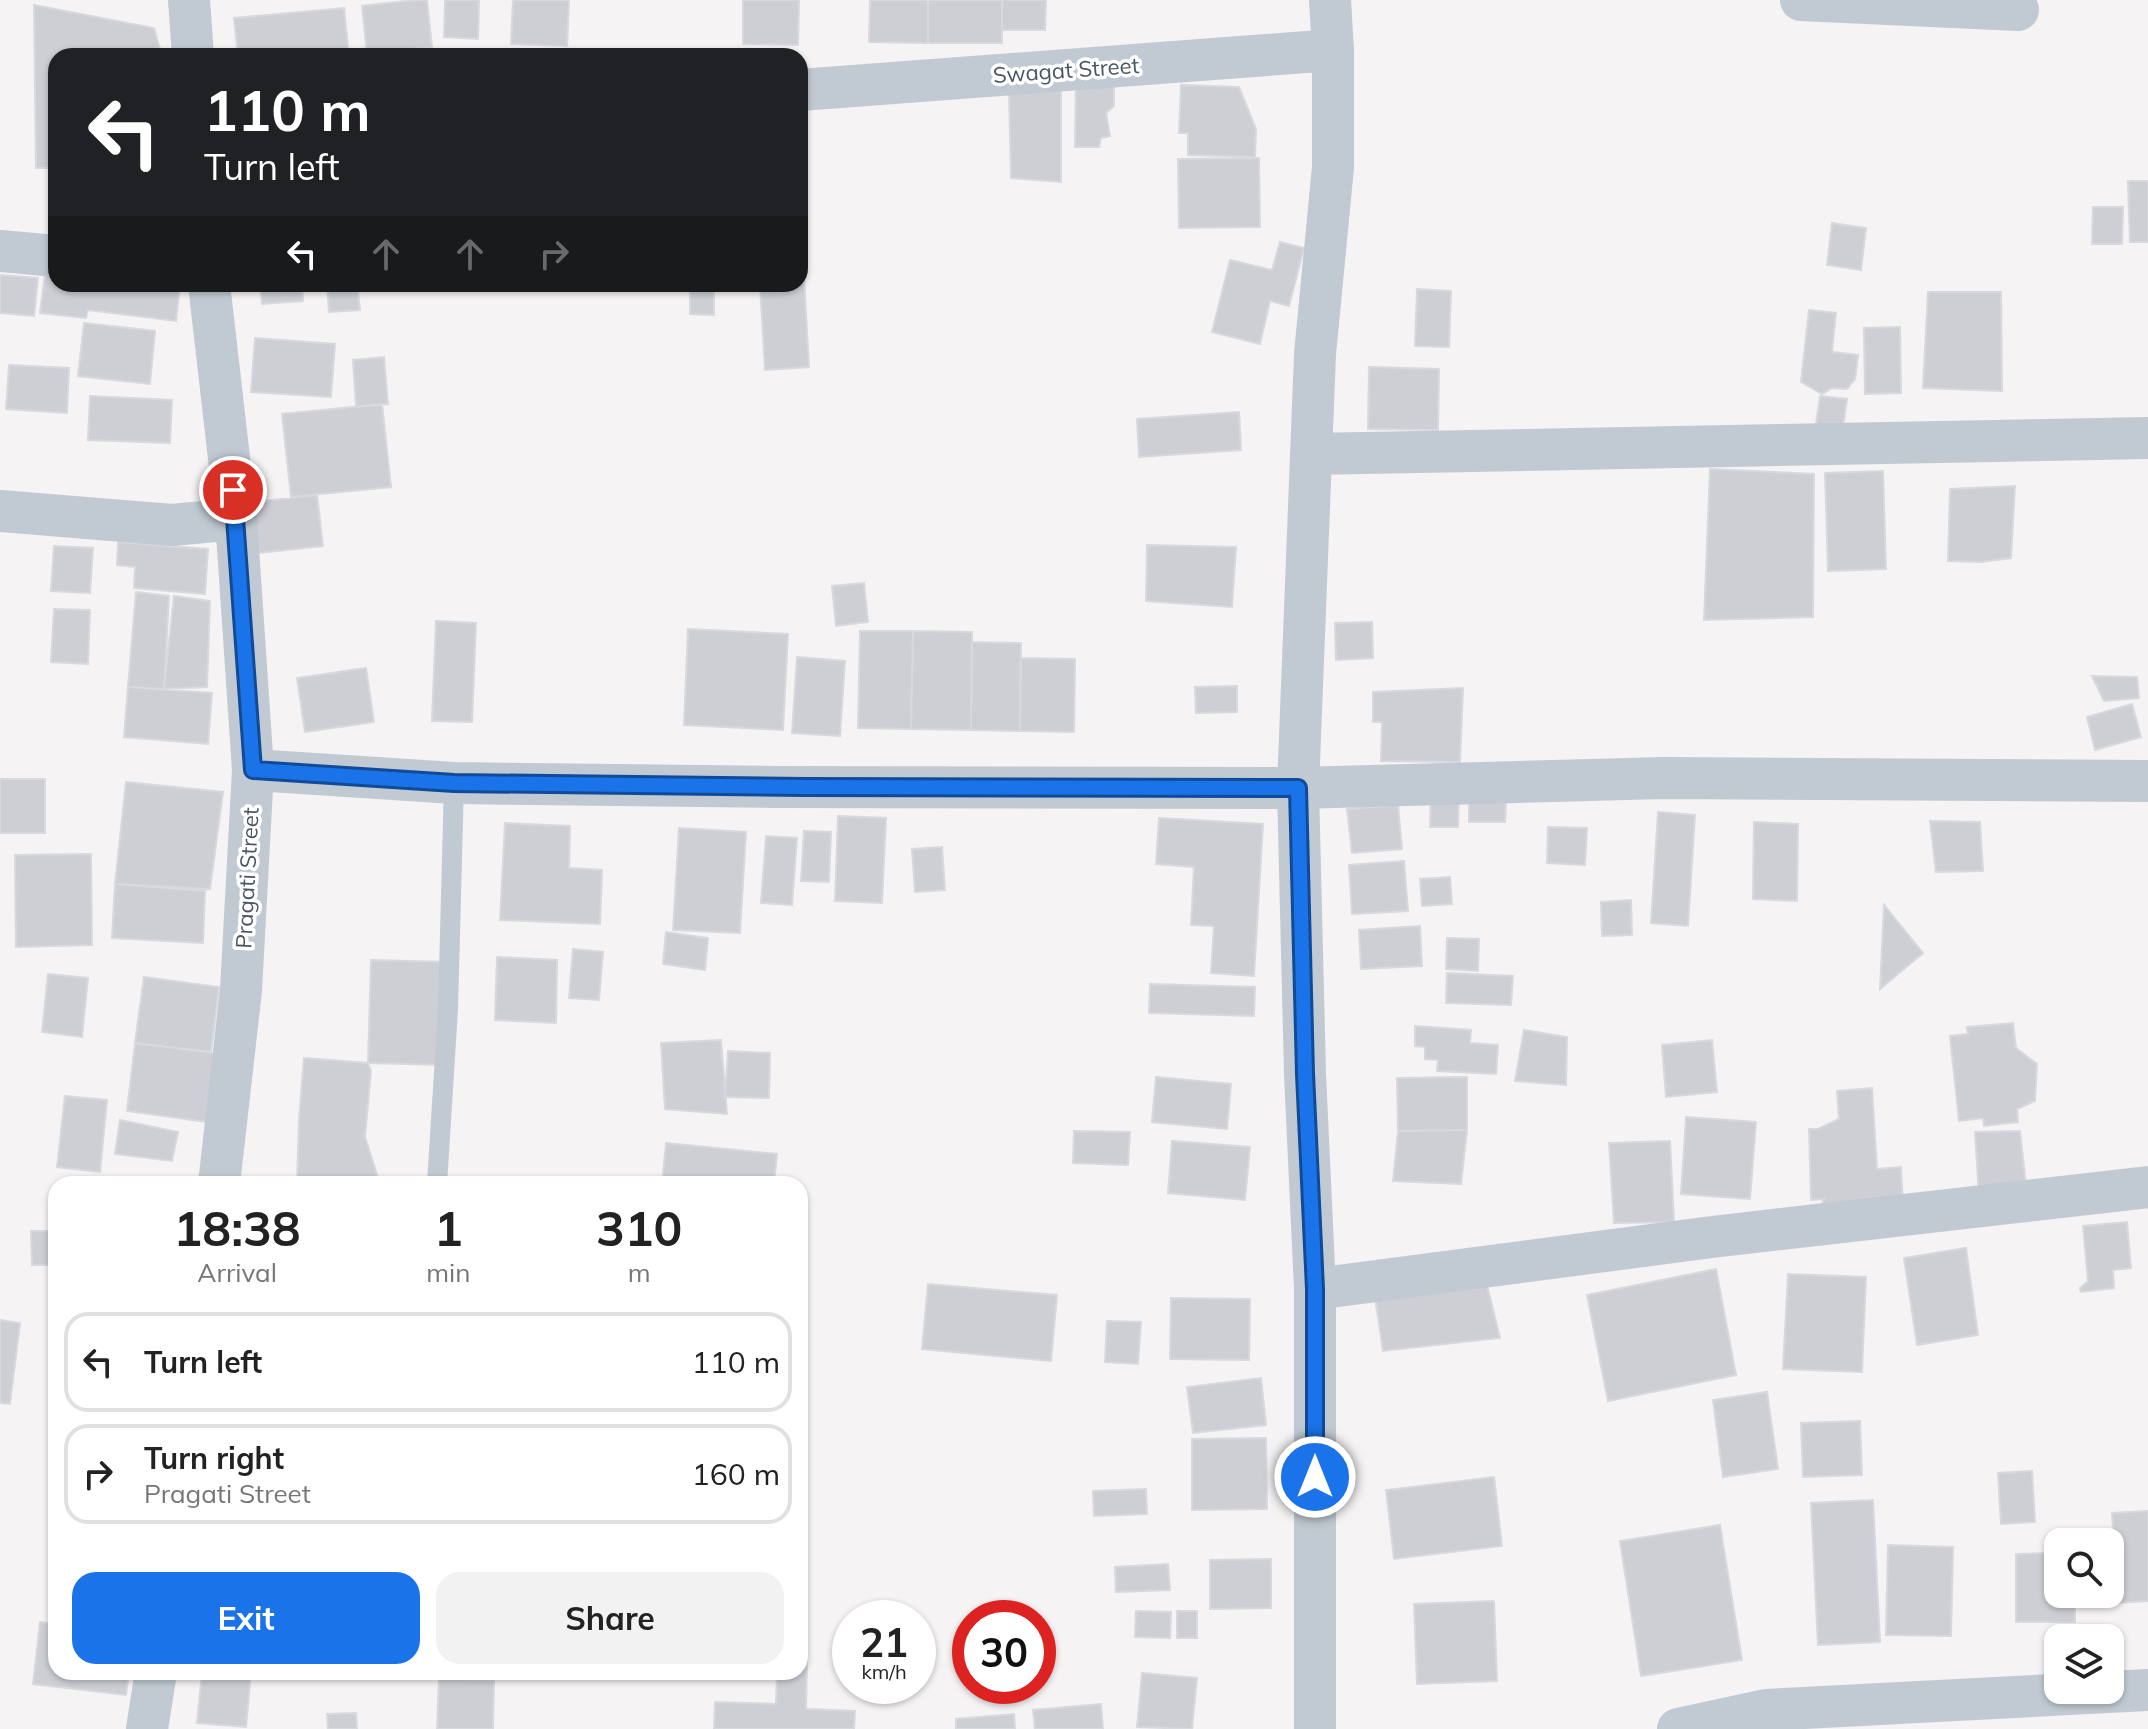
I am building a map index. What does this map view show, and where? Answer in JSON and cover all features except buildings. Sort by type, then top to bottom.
[{"type":"street","points":[[1315,1729],[1315,1289],[1305,1074],[1298,788],[1315,354],[1333,167],[1330,0]]},
{"type":"street","points":[[1801,0],[2018,10]]},
{"type":"street","points":[[180,1],[191,48]]},
{"type":"street","name":"Swagat Street","points":[[808,89],[1333,50]]},
{"type":"street","points":[[0,251],[48,255]]},
{"type":"street","name":"Pragati Street","points":[[210,292],[236,519],[253,770],[241,990],[220,1176]]},
{"type":"street","points":[[1311,454],[2148,438]]},
{"type":"street","points":[[0,511],[160,524],[236,519]]},
{"type":"street","points":[[253,770],[454,783],[790,787],[1298,788],[1664,778],[2148,781]]},
{"type":"street","points":[[1315,1289],[1712,1237],[2148,1187]]},
{"type":"street","points":[[147,1729],[155,1680]]},
{"type":"street","points":[[1678,1729],[2148,1690]]},
{"type":"lane","points":[[438,1176],[448,1009],[454,783]]},
{"type":"route","points":[[233,490],[253,770],[454,783],[1298,788],[1305,1074],[1315,1289],[1315,1477]]}]
